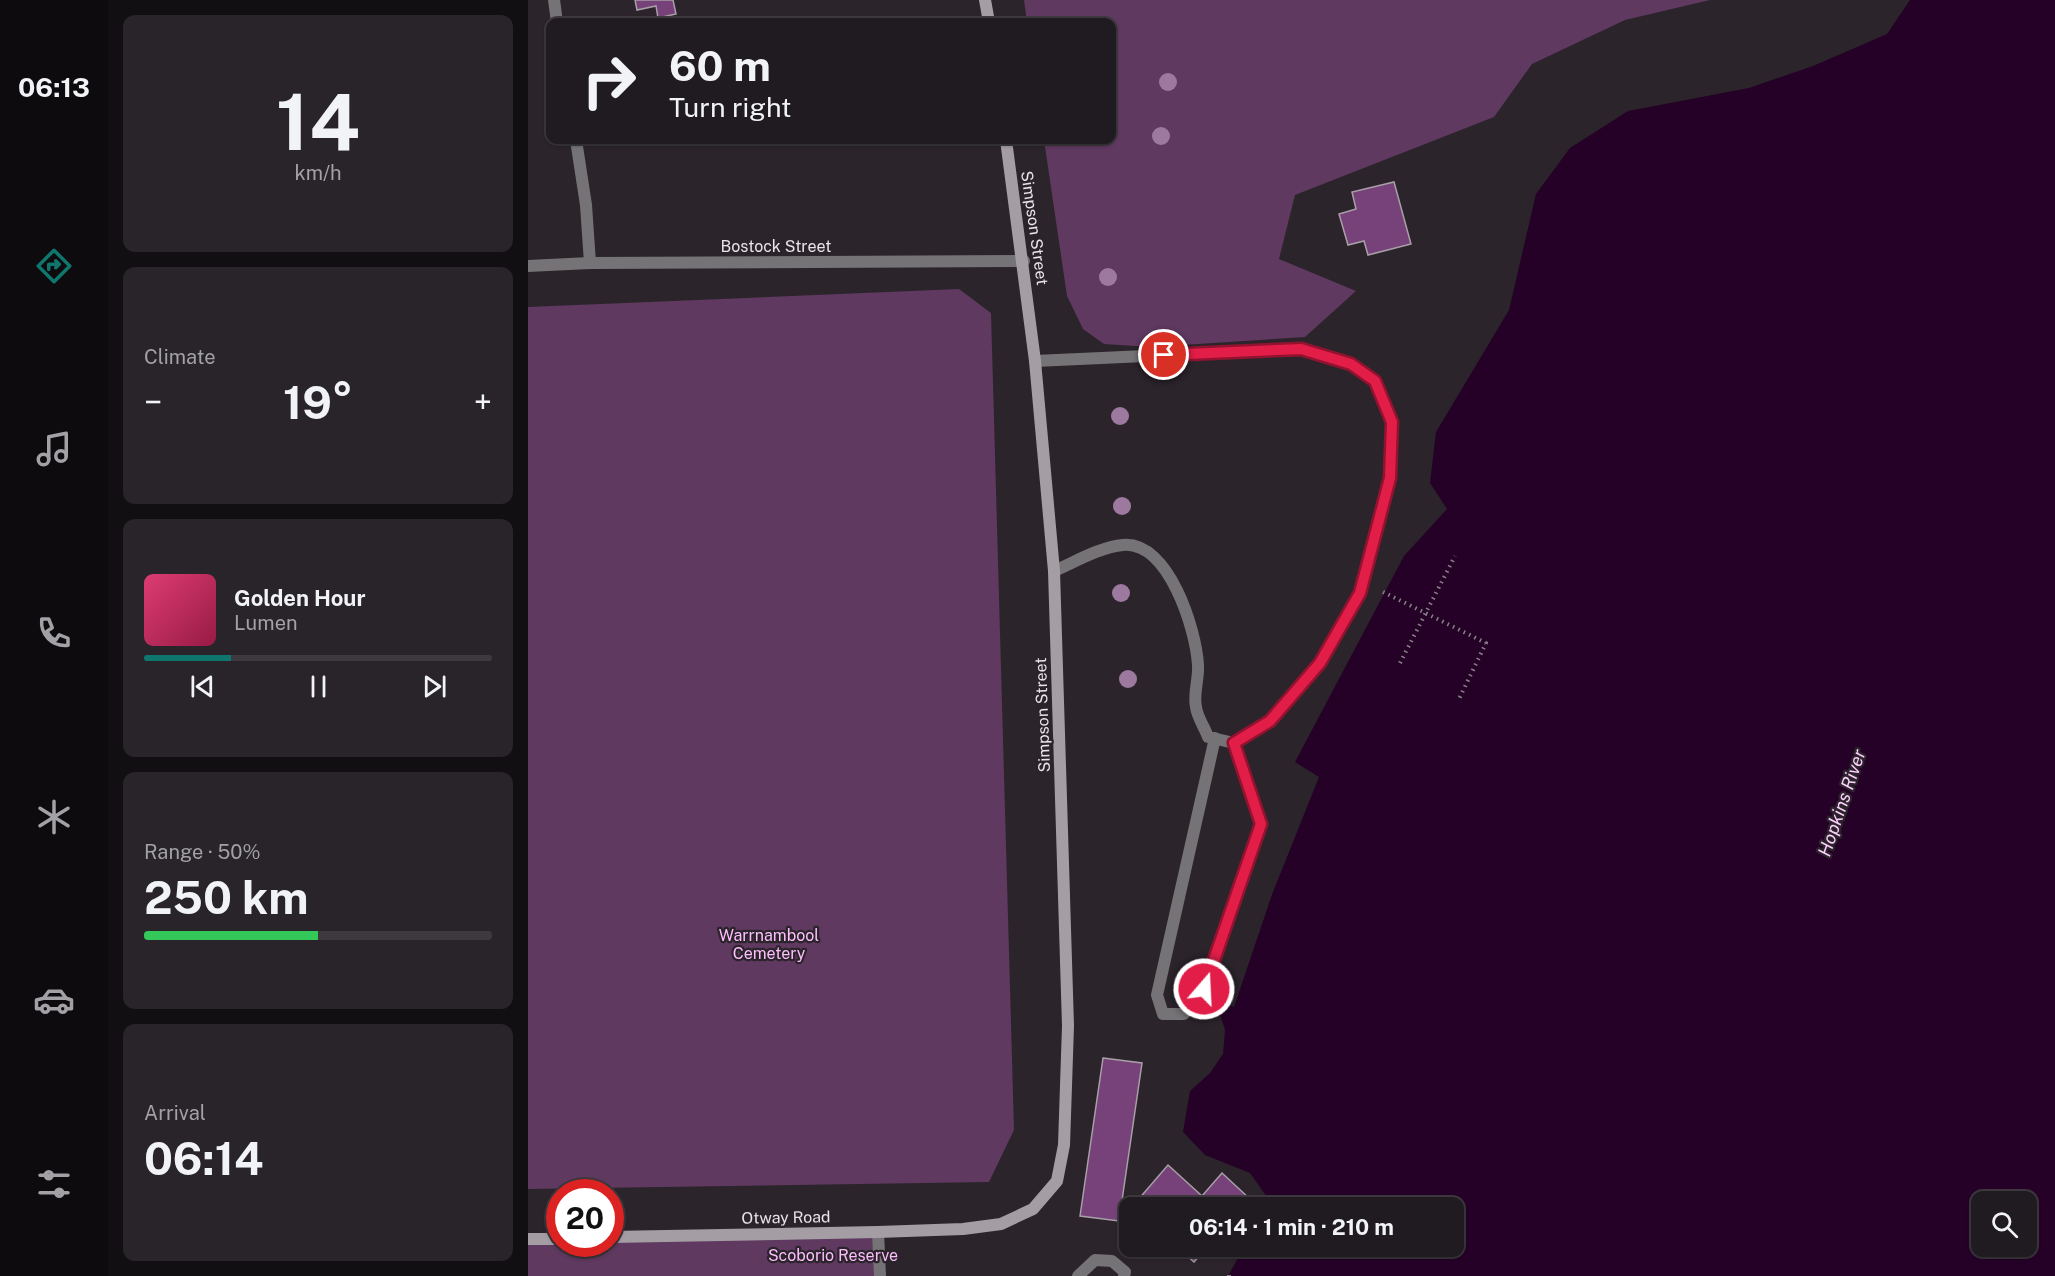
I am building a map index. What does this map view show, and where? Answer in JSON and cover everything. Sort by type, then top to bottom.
[{"type":"street","points":[[554,0],[556,18]]},
{"type":"street","points":[[986,0],[988,18]]},
{"type":"street","points":[[577,144],[586,205],[590,263]]},
{"type":"street","name":"Simpson Street","points":[[963,1229],[1001,1224],[1033,1209],[1058,1181],[1065,1145],[1068,1026],[1054,572],[1024,261],[1007,144]]},
{"type":"street","name":"Bostock Street","points":[[528,266],[590,263],[1024,261]]},
{"type":"street","points":[[1035,361],[1301,349],[1351,364],[1375,381],[1392,422],[1390,478],[1360,593],[1320,663],[1270,721],[1234,743],[1208,737],[1196,707],[1198,665],[1186,610],[1174,582],[1150,552],[1125,544],[1096,552],[1054,572]]},
{"type":"street","points":[[1215,738],[1157,995],[1163,1014],[1184,1014],[1204,989],[1261,824],[1234,743]]},
{"type":"street","name":"Otway Road","points":[[624,1238],[963,1229]]},
{"type":"street","points":[[878,1232],[880,1276]]},
{"type":"street","points":[[528,1239],[546,1239]]},
{"type":"street","points":[[1078,1276],[1095,1260],[1112,1260],[1125,1272],[1124,1276]]},
{"type":"path","points":[[1400,663],[1455,556]]},
{"type":"path","points":[[1383,592],[1486,643],[1459,699]]},
{"type":"green space","points":[[1024,0],[1710,0],[1625,20],[1532,64],[1494,117],[1295,195],[1279,259],[1356,291],[1305,337],[1151,347],[1104,344],[1083,329],[1067,296],[1045,144],[1116,144],[1116,18],[1026,18]]},
{"type":"green space","name":"Warrnambool Cemetery","points":[[959,289],[991,313],[1014,1130],[989,1182],[624,1188],[624,1179],[546,1179],[546,1189],[528,1189],[528,307]]},
{"type":"green space","name":"Scoborio Reserve","points":[[878,1232],[886,1276],[528,1276],[528,1239],[546,1242],[546,1257],[624,1257],[624,1237]]},
{"type":"water","name":"Hopkins River","points":[[1910,0],[2055,0],[2055,1276],[1228,1276],[1238,1257],[1464,1257],[1464,1197],[1267,1197],[1250,1173],[1205,1155],[1183,1132],[1190,1091],[1210,1073],[1223,1054],[1225,1030],[1216,1002],[1234,1006],[1272,894],[1319,777],[1295,762],[1404,556],[1447,509],[1430,483],[1436,432],[1509,310],[1536,194],[1570,148],[1628,111],[1749,88],[1813,66],[1887,34]]},
{"type":"pier","points":[[1295,828],[1298,829],[1272,894],[1234,1007],[1216,1002],[1216,999],[1232,1003],[1269,893]]},
{"type":"building","points":[[635,0],[673,0],[676,14],[658,18],[656,6],[637,10]]},
{"type":"building","points":[[1394,182],[1411,244],[1368,255],[1364,241],[1348,245],[1339,214],[1356,209],[1352,192]]},
{"type":"building","points":[[1103,1058],[1142,1063],[1122,1197],[1119,1197],[1119,1221],[1080,1216]]},
{"type":"building","points":[[1168,1165],[1202,1196],[1222,1173],[1248,1197],[1140,1197]]},
{"type":"building","points":[[1188,1257],[1198,1257],[1194,1262]]},
{"type":"route","points":[[1164,355],[1301,349],[1351,364],[1375,381],[1392,422],[1390,478],[1360,593],[1320,663],[1270,721],[1234,743],[1261,824],[1204,989]]}]
